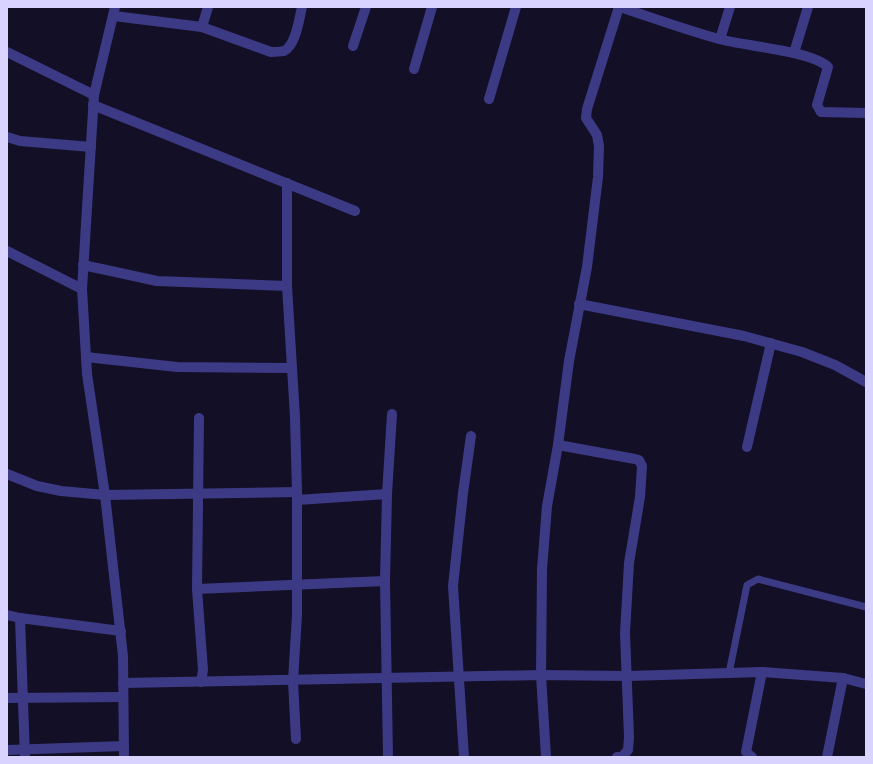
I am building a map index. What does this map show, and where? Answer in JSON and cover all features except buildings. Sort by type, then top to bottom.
[{"type":"street","points":[[202,27],[208,7]]},
{"type":"street","points":[[124,757],[121,631],[105,495],[87,374],[82,289],[94,95],[114,12],[202,27],[271,52],[281,52],[286,50],[295,35],[302,7]]},
{"type":"street","points":[[353,46],[366,7]]},
{"type":"street","points":[[414,69],[432,7]]},
{"type":"street","points":[[489,99],[516,7]]},
{"type":"street","points":[[546,757],[541,675],[542,569],[547,506],[558,445],[569,361],[587,267],[598,177],[598,140],[597,135],[586,118],[587,110],[620,7],[720,39],[794,53],[823,62],[828,67],[817,105],[821,112],[866,113]]},
{"type":"street","points":[[720,39],[730,7]]},
{"type":"street","points":[[794,53],[808,7]]},
{"type":"street","points":[[7,52],[94,95]]},
{"type":"street","points":[[93,106],[355,211]]},
{"type":"street","points":[[7,137],[20,141],[91,147]]},
{"type":"street","points":[[287,183],[287,286],[295,417],[297,496],[298,584],[293,681],[296,738]]},
{"type":"street","points":[[7,251],[82,289]]},
{"type":"street","points":[[83,265],[157,281],[287,286]]},
{"type":"street","points":[[579,304],[744,336],[771,343],[802,352],[835,365],[866,382]]},
{"type":"street","points":[[747,447],[771,343]]},
{"type":"street","points":[[86,357],[177,367],[292,368]]},
{"type":"street","points":[[388,757],[386,678],[387,494],[392,414]]},
{"type":"street","points":[[199,418],[197,590],[203,670],[201,682]]},
{"type":"street","points":[[464,757],[453,586],[471,436]]},
{"type":"street","points":[[558,445],[635,459],[639,460],[642,466],[640,497],[629,563],[625,633],[630,714],[628,743],[625,754],[617,757]]},
{"type":"street","points":[[7,474],[43,487],[61,491],[105,495],[198,494],[297,496],[387,494]]},
{"type":"street","points":[[197,590],[386,581]]},
{"type":"street","points":[[7,615],[121,631]]},
{"type":"street","points":[[20,618],[25,753]]},
{"type":"street","points":[[123,683],[293,681],[541,675],[628,676],[762,672],[843,678],[866,684]]},
{"type":"street","points":[[752,757],[746,752],[762,672]]},
{"type":"street","points":[[827,757],[843,678]]},
{"type":"street","points":[[7,698],[123,697]]},
{"type":"street","points":[[7,750],[25,753],[124,746]]},
{"type":"lane","points":[[729,673],[747,585],[758,580],[866,607]]}]
